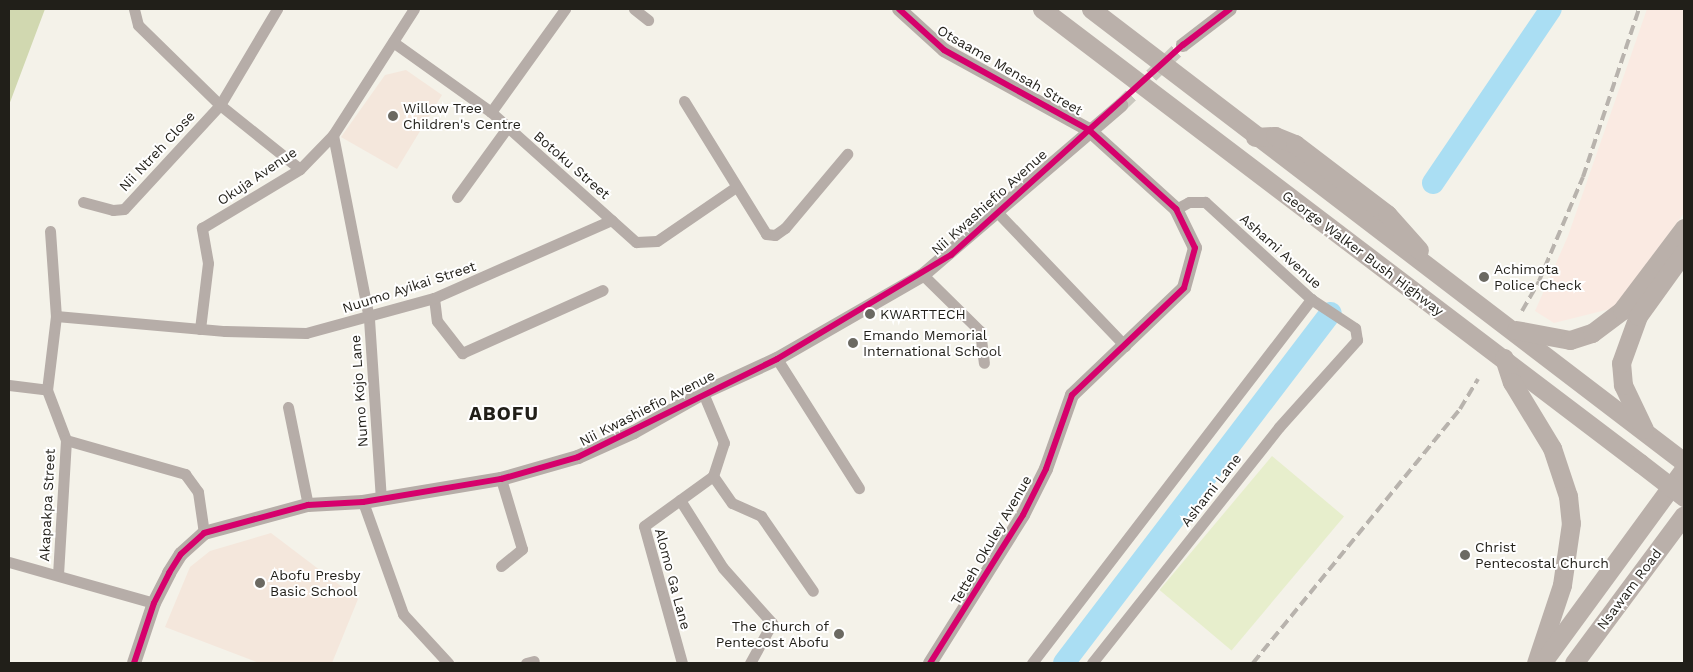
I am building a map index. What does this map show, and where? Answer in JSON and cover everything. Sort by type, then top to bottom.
[{"type":"highway","name":"George Walker Bush Highway","points":[[1042,9],[1504,358],[1684,497]]},
{"type":"highway","name":"George Walker Bush Highway","points":[[1091,9],[1255,137],[1275,136],[1295,144],[1338,174],[1406,233],[1425,263],[1684,462]]},
{"type":"highway","points":[[1507,327],[1570,340],[1592,333],[1622,310],[1684,228]]},
{"type":"highway","points":[[1651,438],[1623,385],[1621,363],[1638,316],[1684,252]]},
{"type":"highway","points":[[1504,358],[1512,382],[1552,448],[1568,496],[1571,523],[1562,585],[1536,663]]},
{"type":"highway","name":"Nsawam Road","points":[[1542,663],[1566,634],[1684,469]]},
{"type":"highway","name":"Nsawam Road","points":[[1576,661],[1684,515]]},
{"type":"highway","points":[[1566,634],[1576,661]]},
{"type":"street","points":[[134,9],[138,25],[220,105],[300,169]]},
{"type":"street","points":[[220,105],[277,9]]},
{"type":"street","name":"Okuja Avenue","points":[[200,329],[208,263],[202,228],[300,169],[333,135],[414,9]]},
{"type":"street","points":[[491,112],[565,9]]},
{"type":"street","points":[[634,9],[648,20]]},
{"type":"street","name":"Otsaame Mensah Street","points":[[899,9],[944,50],[1089,130]]},
{"type":"street","points":[[1183,45],[1229,9]]},
{"type":"street","name":"Botoku Street","points":[[393,42],[491,112],[636,242],[646,244],[736,187]]},
{"type":"street","points":[[684,101],[762,230],[775,234],[847,154]]},
{"type":"street","name":"Nii Ntreh Close","points":[[83,202],[124,208],[220,105]]},
{"type":"street","name":"Nii Kwashiefio Avenue","points":[[134,663],[154,603],[181,554],[204,533],[308,505],[363,502],[502,479],[578,457],[703,393],[777,360],[923,275],[998,213],[1089,130],[1121,105]]},
{"type":"street","points":[[457,197],[507,128]]},
{"type":"street","name":"Tetteh Okuley Avenue","points":[[930,663],[1023,515],[1046,469],[1072,395],[1173,302],[1191,274],[1196,248],[1176,209],[1089,130]]},
{"type":"street","name":"Numo Kojo Lane","points":[[333,135],[369,319],[381,499]]},
{"type":"street","name":"Ashami Avenue","points":[[1176,209],[1189,202],[1205,202],[1311,299],[1355,328],[1357,340]]},
{"type":"street","points":[[998,213],[1125,346]]},
{"type":"street","name":"Nuumo Ayikai Street","points":[[56,316],[200,329],[306,333],[369,319],[434,298],[612,220]]},
{"type":"street","name":"Akapakpa Street","points":[[50,231],[56,316],[47,390],[66,440],[58,575]]},
{"type":"street","points":[[923,275],[980,331],[984,363]]},
{"type":"street","points":[[434,298],[437,321],[462,352],[603,290]]},
{"type":"street","points":[[1032,663],[1311,299]]},
{"type":"street","name":"Ashami Lane","points":[[1092,663],[1279,427],[1357,340]]},
{"type":"street","points":[[777,360],[859,488]]},
{"type":"street","points":[[9,385],[47,390]]},
{"type":"street","points":[[703,393],[724,443],[713,476],[732,503],[761,516],[813,591]]},
{"type":"street","points":[[288,407],[308,505]]},
{"type":"street","points":[[66,440],[185,474],[198,492],[204,533]]},
{"type":"street","name":"Alomo Ga Lane","points":[[682,663],[644,526],[713,476]]},
{"type":"street","points":[[501,566],[522,549],[502,479]]},
{"type":"street","points":[[680,500],[723,568],[772,623],[750,663]]},
{"type":"street","points":[[363,502],[403,614],[448,663]]},
{"type":"street","points":[[9,562],[154,603]]},
{"type":"shaded area","points":[[1647,9],[1684,9],[1684,213],[1614,308],[1554,323],[1535,311],[1568,236]]},
{"type":"shaded area","name":"Willow Tree Children's Centre","points":[[406,70],[442,95],[397,169],[341,137],[385,75]]},
{"type":"shaded area","name":"Abofu Presby Basic School","points":[[271,533],[358,599],[332,663],[259,663],[165,627],[190,567],[210,551]]},
{"type":"green space","points":[[9,9],[45,9],[9,105]]},
{"type":"green space","points":[[1272,456],[1344,516],[1232,650],[1160,590]]},
{"type":"waterway","points":[[1433,183],[1551,9]]},
{"type":"waterway","points":[[1064,663],[1331,313]]},
{"type":"tunnel","points":[[1121,105],[1183,45]]},
{"type":"railway","points":[[1522,311],[1539,281],[1583,177],[1639,9]]},
{"type":"railway","points":[[1253,663],[1460,409],[1478,379]]},
{"type":"cycle path","points":[[899,9],[944,50],[1089,130],[1176,209],[1195,248],[1184,288],[1072,395],[1046,469],[1023,515],[930,663]]},
{"type":"cycle path","points":[[134,663],[154,603],[169,573],[181,554],[204,533],[308,505],[363,502],[501,479],[578,457],[777,359],[951,255],[1183,45],[1230,9]]},
{"type":"place","name":"Willow Tree Children's Centre","points":[[393,116]]},
{"type":"place","name":"Achimota Police Check","points":[[1484,277]]},
{"type":"place","name":"KWARTTECH","points":[[870,314]]},
{"type":"place","name":"Emando Memorial International School","points":[[853,343]]},
{"type":"place","name":"Christ Pentecostal Church","points":[[1465,555]]},
{"type":"place","name":"Abofu Presby Basic School","points":[[260,583]]},
{"type":"place","name":"The Church of Pentecost Abofu","points":[[839,634]]},
{"type":"district","name":"ABOFU","points":[[504,414]]}]
